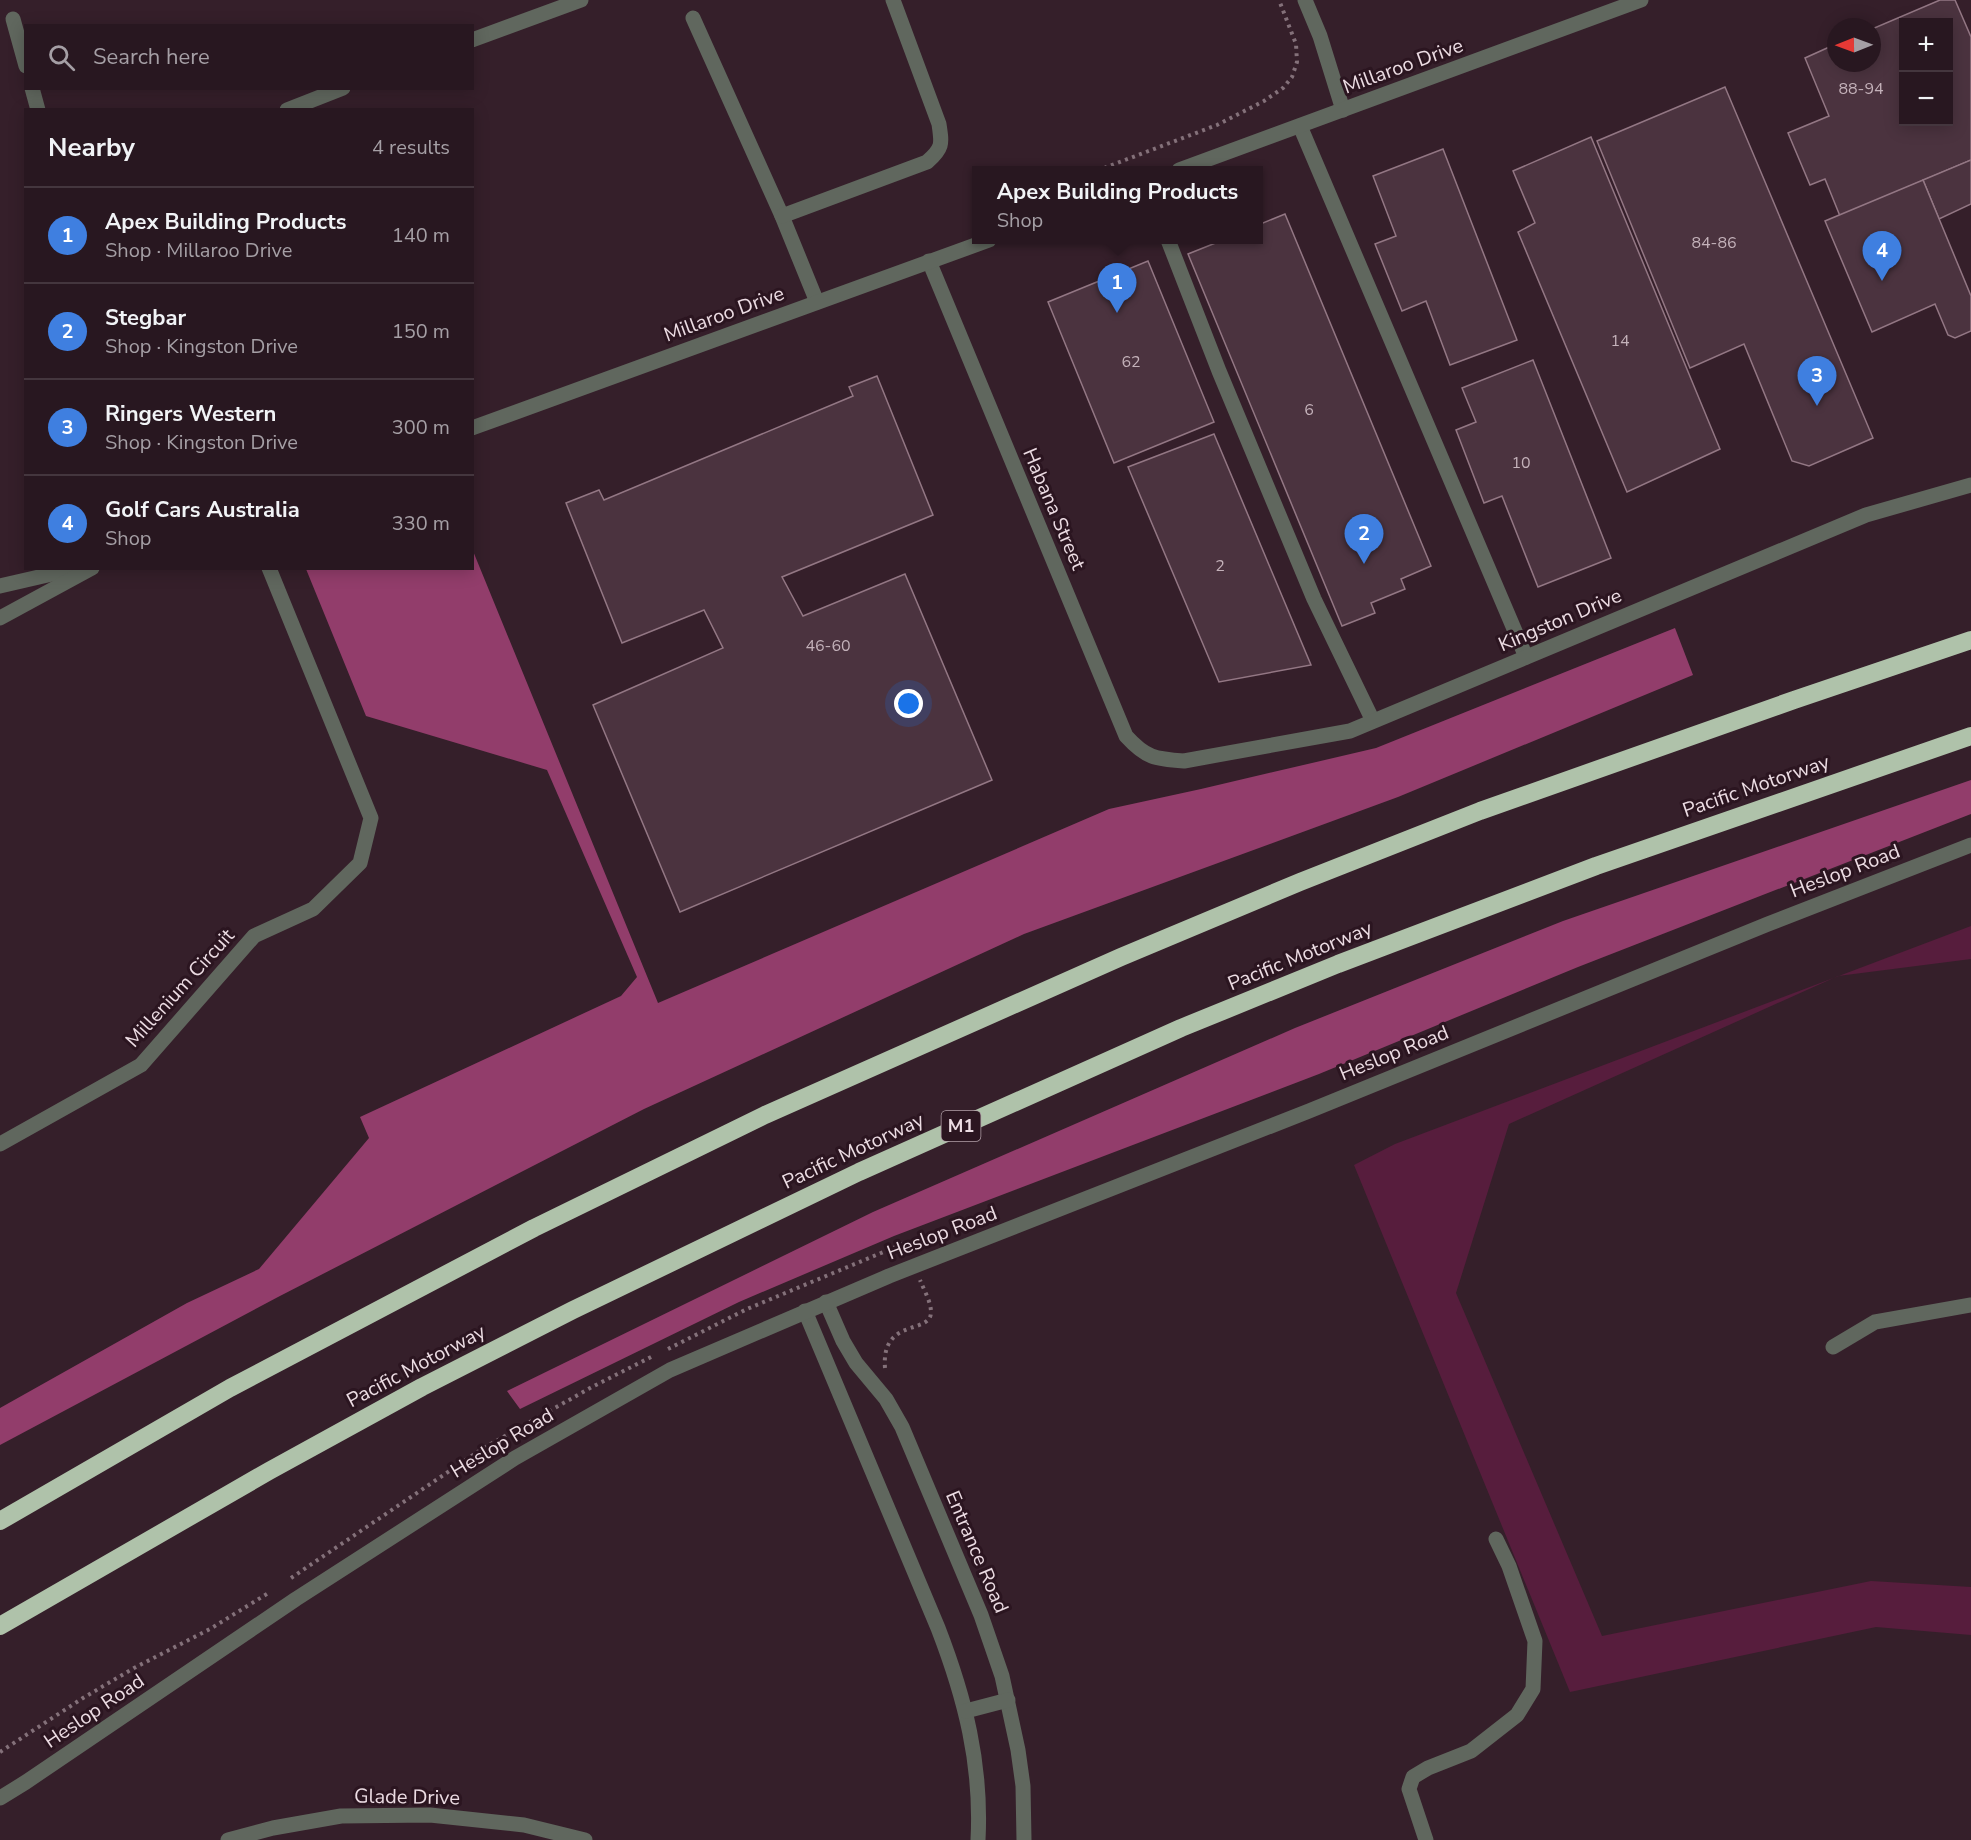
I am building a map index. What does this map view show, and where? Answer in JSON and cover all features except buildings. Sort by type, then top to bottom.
[{"type":"highway","points":[[0,1521],[241,1383],[534,1228],[765,1115],[1121,957],[1300,882],[1480,811],[1971,640]]},
{"type":"highway","name":"Pacific Motorway","points":[[0,1626],[269,1471],[422,1387],[573,1310],[859,1172],[1181,1028],[1349,960],[1596,866],[1971,736]]},
{"type":"street","points":[[474,39],[581,0]]},
{"type":"street","points":[[782,216],[927,162],[938,153],[942,143],[939,124],[893,0]]},
{"type":"street","points":[[1305,0],[1320,36],[1343,110]]},
{"type":"street","name":"Millaroo Drive","points":[[1192,166],[1641,0]]},
{"type":"street","points":[[693,18],[782,216],[817,302]]},
{"type":"street","points":[[13,19],[24,59]]},
{"type":"street","points":[[33,90],[37,108]]},
{"type":"street","points":[[298,108],[327,103],[341,90]]},
{"type":"street","points":[[1300,126],[1526,657]]},
{"type":"street","name":"Millaroo Drive","points":[[474,427],[978,244]]},
{"type":"street","points":[[1170,244],[1219,371],[1314,599],[1373,721]]},
{"type":"street","name":"Habana Street","points":[[929,261],[1126,736],[1138,749],[1157,759]]},
{"type":"street","name":"Kingston Drive","points":[[1157,759],[1184,760],[1350,731],[1866,515],[1971,485]]},
{"type":"street","points":[[0,586],[69,570]]},
{"type":"street","points":[[0,618],[88,570]]},
{"type":"street","name":"Millenium Circuit","points":[[0,1144],[141,1065],[254,936],[313,909],[360,863],[371,818],[270,570]]},
{"type":"street","name":"Heslop Road","points":[[0,1798],[36,1776],[296,1599],[514,1458],[670,1370],[915,1266],[1971,845]]},
{"type":"street","name":"Entrance Road","points":[[826,1302],[843,1341],[856,1363],[886,1399],[902,1427],[994,1650],[1008,1700],[1023,1786],[1024,1840]]},
{"type":"street","points":[[1833,1347],[1875,1322],[1971,1305]]},
{"type":"street","points":[[805,1311],[938,1628],[966,1712],[976,1778],[979,1810],[978,1840]]},
{"type":"street","points":[[1426,1840],[1410,1789],[1413,1777],[1428,1768],[1471,1751],[1517,1715],[1533,1689],[1535,1641],[1509,1566],[1496,1539]]},
{"type":"street","points":[[966,1712],[1008,1700]]},
{"type":"street","name":"Glade Drive","points":[[228,1840],[273,1828],[341,1816],[419,1815],[524,1825],[585,1840]]},
{"type":"path","points":[[1109,166],[1217,125],[1264,101],[1283,88],[1292,77],[1297,62],[1296,44],[1279,0]]},
{"type":"path","points":[[664,1351],[747,1309],[904,1243],[915,1266],[931,1309],[931,1315],[925,1323],[892,1337],[884,1356],[885,1370]]},
{"type":"path","points":[[289,1579],[482,1449],[592,1387],[654,1356]]},
{"type":"path","points":[[0,1752],[83,1698],[134,1668],[210,1629],[279,1586]]},
{"type":"shaded area","points":[[474,553],[658,1003],[1109,809],[1376,748],[1675,628],[1693,675],[1398,797],[1024,934],[644,1109],[278,1297],[0,1445],[0,1408],[187,1303],[259,1269],[369,1138],[360,1117],[621,996],[637,977],[547,770],[366,716],[306,570],[474,570]]},
{"type":"shaded area","points":[[1971,780],[1971,814],[1578,967],[1319,1074],[894,1236],[739,1302],[520,1409],[507,1391],[873,1212],[1295,1028],[1563,921]]},
{"type":"shaded area","points":[[1971,926],[1971,959],[1839,976]]},
{"type":"shaded area","points":[[1833,978],[1509,1124],[1456,1293],[1602,1636],[1871,1581],[1971,1587],[1971,1635],[1876,1627],[1570,1692],[1354,1165],[1395,1144]]},
{"type":"place","name":"Golf Cars Australia","points":[[1882,281]]},
{"type":"place","name":"Apex Building Products","points":[[1117,313]]},
{"type":"place","name":"Ringers Western","points":[[1817,406]]},
{"type":"place","name":"Stegbar","points":[[1364,564]]}]
